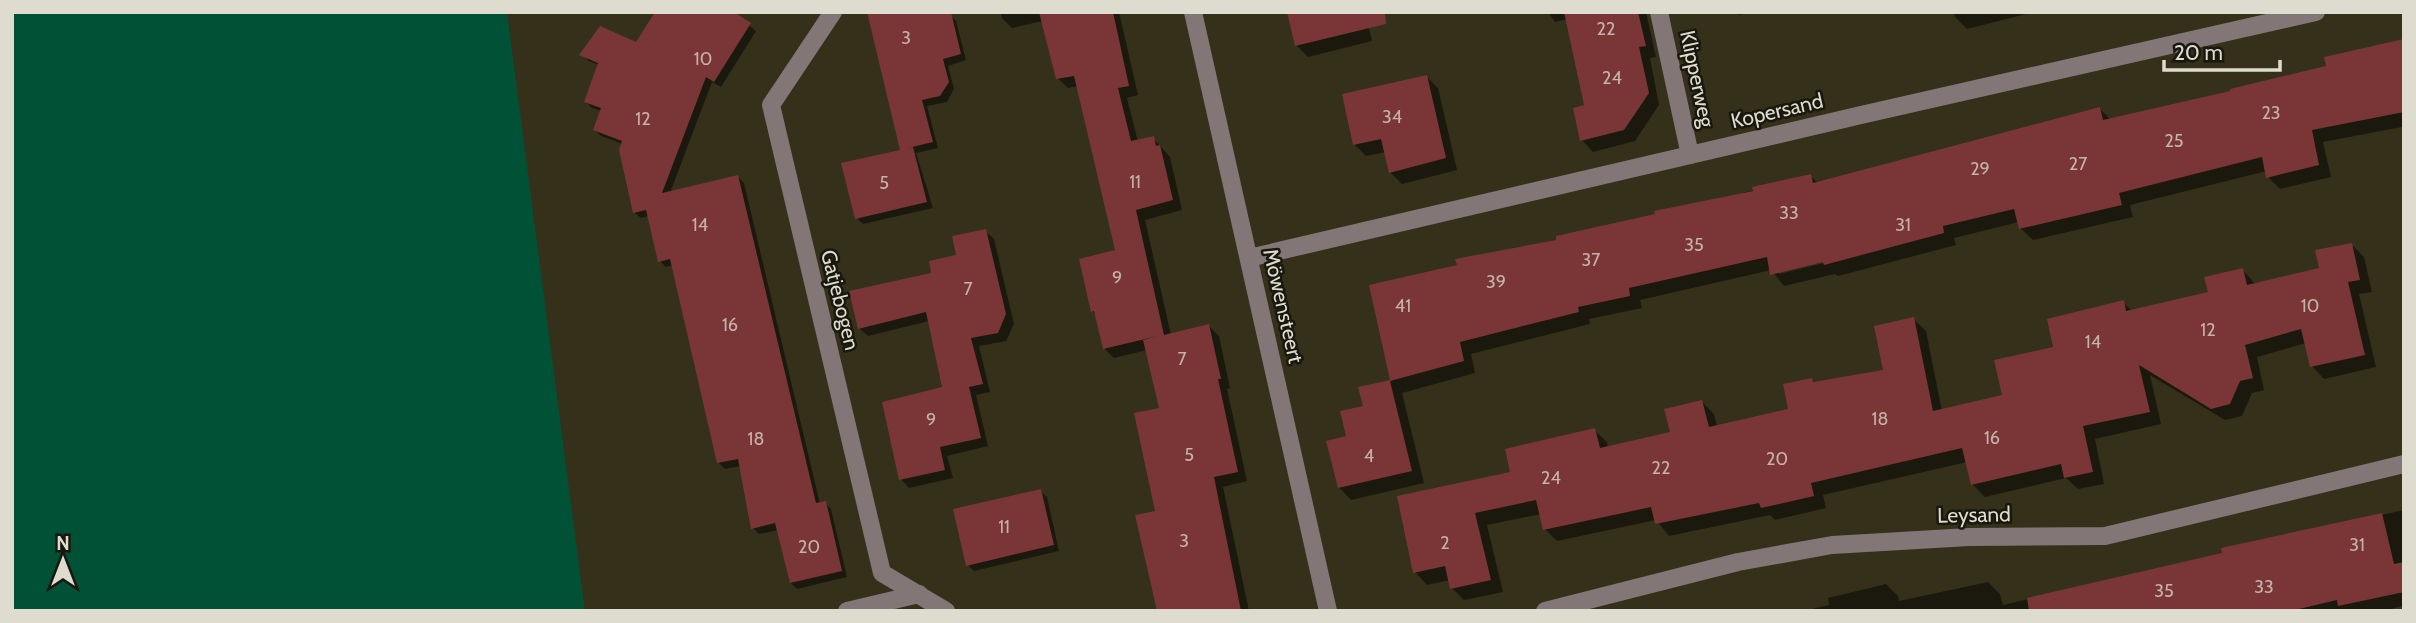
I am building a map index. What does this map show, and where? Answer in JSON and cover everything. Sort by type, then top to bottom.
[{"type":"street","name":"Gatjebogen","points":[[833,12],[771,105],[882,573],[946,611]]},
{"type":"street","name":"Möwensteert","points":[[1193,12],[1213,112],[1249,258],[1328,611]]},
{"type":"street","name":"Klipperweg","points":[[1659,12],[1690,155]]},
{"type":"street","name":"Kopersand","points":[[1249,258],[2316,12]]},
{"type":"street","name":"Leysand","points":[[1545,611],[1738,562],[1832,545],[1969,537],[2105,536],[2404,464]]},
{"type":"street","points":[[847,611],[919,594]]},
{"type":"green space","points":[[12,12],[507,12],[585,611],[12,611]]},
{"type":"building","points":[[655,12],[734,12],[751,23],[714,82],[706,77],[662,193],[738,175],[816,503],[826,501],[842,571],[790,583],[775,523],[751,529],[738,459],[717,463],[670,259],[658,262],[646,210],[633,213],[619,150],[622,141],[593,130],[601,108],[584,102],[598,63],[579,55],[600,26],[636,42]]},
{"type":"building","points":[[867,12],[951,12],[961,54],[943,59],[949,82],[940,96],[922,100],[933,142],[904,149],[913,147],[927,202],[855,219],[841,163],[900,150]]},
{"type":"building","points":[[1039,12],[1113,12],[1129,86],[1118,88],[1131,141],[1154,136],[1156,146],[1160,145],[1173,200],[1136,210],[1164,335],[1209,324],[1238,472],[1214,477],[1241,611],[1157,611],[1135,515],[1155,511],[1134,413],[1159,408],[1143,340],[1158,336],[1103,349],[1079,259],[1115,250],[1074,76],[1056,79]]},
{"type":"building","points":[[1287,12],[1385,12],[1386,24],[1295,46]]},
{"type":"building","points":[[1564,12],[1638,12],[1646,46],[1639,47],[1649,93],[1624,130],[1580,141],[1573,108],[1584,105]]},
{"type":"building","points":[[2404,39],[2404,112],[2312,130],[2319,165],[2266,178],[2262,157],[2119,193],[2122,205],[2019,229],[2014,209],[1943,226],[1944,233],[1824,265],[1823,262],[1770,275],[1767,257],[1629,288],[1630,296],[1578,307],[1579,312],[1460,342],[1464,361],[1390,381],[1412,471],[1338,488],[1326,441],[1346,436],[1340,411],[1363,406],[1358,387],[1390,380],[1369,285],[1457,265],[1455,259],[1556,240],[1556,236],[1655,214],[1654,211],[1753,191],[1752,187],[1811,174],[1813,183],[2100,107],[2103,120],[2230,91],[2326,66],[2324,57]]},
{"type":"building","points":[[1427,75],[1446,158],[1389,173],[1381,139],[1353,145],[1342,94]]},
{"type":"building","points":[[986,229],[1006,314],[998,333],[971,338],[983,384],[969,387],[981,438],[940,447],[945,470],[899,480],[882,402],[942,387],[926,312],[858,329],[849,291],[931,273],[929,261],[956,255],[952,236]]},
{"type":"building","points":[[2352,243],[2360,280],[2348,282],[2365,355],[2310,367],[2301,329],[2245,345],[2253,378],[2240,381],[2230,404],[2211,409],[2139,365],[2150,412],[2083,426],[2093,472],[2064,478],[2061,464],[1971,485],[1962,448],[1811,483],[1814,496],[1761,508],[1759,503],[1655,524],[1651,507],[1543,530],[1536,500],[1475,513],[1491,580],[1450,589],[1445,566],[1413,573],[1397,496],[1510,472],[1505,449],[1595,428],[1600,448],[1670,432],[1664,409],[1702,400],[1709,427],[1788,409],[1783,384],[1812,378],[1813,382],[1883,370],[1874,326],[1914,317],[1933,411],[2002,395],[1994,360],[2053,347],[2047,319],[2124,300],[2126,311],[2208,292],[2204,277],[2243,268],[2247,285],[2319,268],[2315,250]]},
{"type":"building","points":[[1041,489],[1054,545],[966,566],[953,509]]},
{"type":"building","points":[[2382,513],[2394,564],[2404,562],[2404,592],[2338,606],[2337,600],[2290,611],[2029,611],[2027,598],[2222,553],[2221,548]]}]
